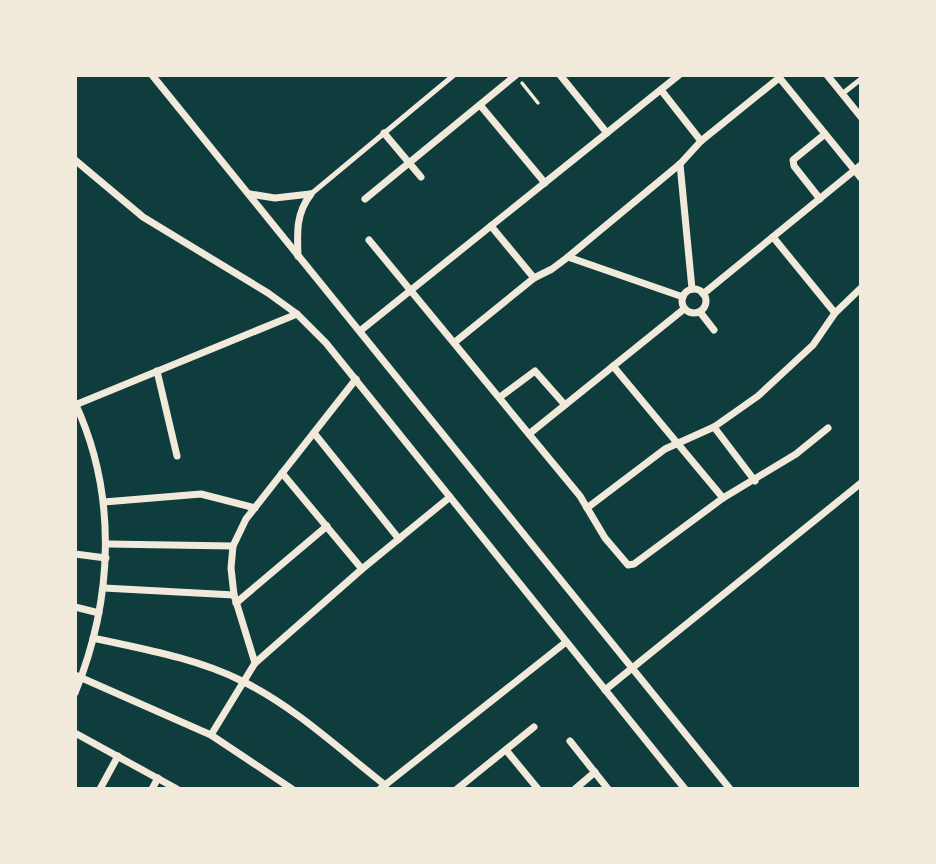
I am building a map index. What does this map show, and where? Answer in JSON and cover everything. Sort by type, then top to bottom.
[{"type":"street","points":[[152,75],[730,789]]},
{"type":"street","points":[[560,75],[607,133]]},
{"type":"street","points":[[360,331],[679,75]]},
{"type":"street","points":[[827,75],[861,117]]},
{"type":"street","points":[[365,199],[512,76]]},
{"type":"street","points":[[455,342],[534,278],[568,257],[680,164],[701,141],[778,76],[825,134],[858,168],[861,178]]},
{"type":"street","points":[[660,90],[701,141]]},
{"type":"street","points":[[480,105],[545,183]]},
{"type":"street","points":[[384,133],[421,177]]},
{"type":"street","points":[[820,199],[794,166],[793,160],[825,134]]},
{"type":"street","points":[[75,160],[143,217],[268,293],[297,314],[326,342],[685,789]]},
{"type":"street","points":[[680,164],[692,289]]},
{"type":"street","points":[[704,294],[858,168]]},
{"type":"street","points":[[249,194],[275,198],[311,194]]},
{"type":"street","points":[[299,256],[298,220],[311,194]]},
{"type":"street","points":[[491,226],[534,278]]},
{"type":"street","points":[[773,237],[835,313]]},
{"type":"street","points":[[369,240],[500,397],[587,508],[605,538],[630,565],[723,498],[796,454],[828,428]]},
{"type":"street","points":[[568,257],[682,297]]},
{"type":"street","points":[[587,508],[676,442],[714,427],[758,396],[799,360],[835,313],[861,288]]},
{"type":"street","points":[[692,289],[704,294]]},
{"type":"street","points":[[682,297],[692,289]]},
{"type":"street","points":[[700,312],[706,304],[704,294]]},
{"type":"street","points":[[682,297],[684,309]]},
{"type":"street","points":[[684,309],[700,312]]},
{"type":"street","points":[[529,434],[684,309]]},
{"type":"street","points":[[700,312],[715,330]]},
{"type":"street","points":[[75,693],[99,613],[107,544],[104,502],[93,451],[76,404],[297,314]]},
{"type":"street","points":[[613,366],[723,498]]},
{"type":"street","points":[[157,371],[177,456]]},
{"type":"street","points":[[500,397],[536,371],[565,405]]},
{"type":"street","points":[[255,663],[235,599],[231,568],[233,546],[255,508],[356,379]]},
{"type":"street","points":[[714,427],[755,481]]},
{"type":"street","points":[[314,433],[398,539]]},
{"type":"street","points":[[282,474],[362,569]]},
{"type":"street","points":[[605,690],[861,483]]},
{"type":"street","points":[[104,502],[201,494],[255,508]]},
{"type":"street","points":[[211,735],[255,663],[362,569],[450,497]]},
{"type":"street","points":[[104,588],[235,599],[327,526]]},
{"type":"street","points":[[107,544],[233,546]]},
{"type":"street","points":[[75,554],[106,558]]},
{"type":"street","points":[[75,607],[99,613]]},
{"type":"street","points":[[93,638],[197,663],[243,681],[299,716],[383,787],[566,642]]},
{"type":"street","points":[[78,676],[211,735],[292,789]]},
{"type":"street","points":[[461,788],[534,727]]},
{"type":"street","points":[[75,733],[177,789]]},
{"type":"street","points":[[570,741],[608,789]]},
{"type":"street","points":[[506,750],[538,789]]},
{"type":"street","points":[[100,789],[118,756]]},
{"type":"street","points":[[575,789],[595,772]]},
{"type":"street","points":[[152,789],[158,778]]},
{"type":"lane","points":[[311,194],[454,75]]},
{"type":"lane","points":[[842,94],[861,79]]},
{"type":"path","points":[[512,76],[538,103]]}]
